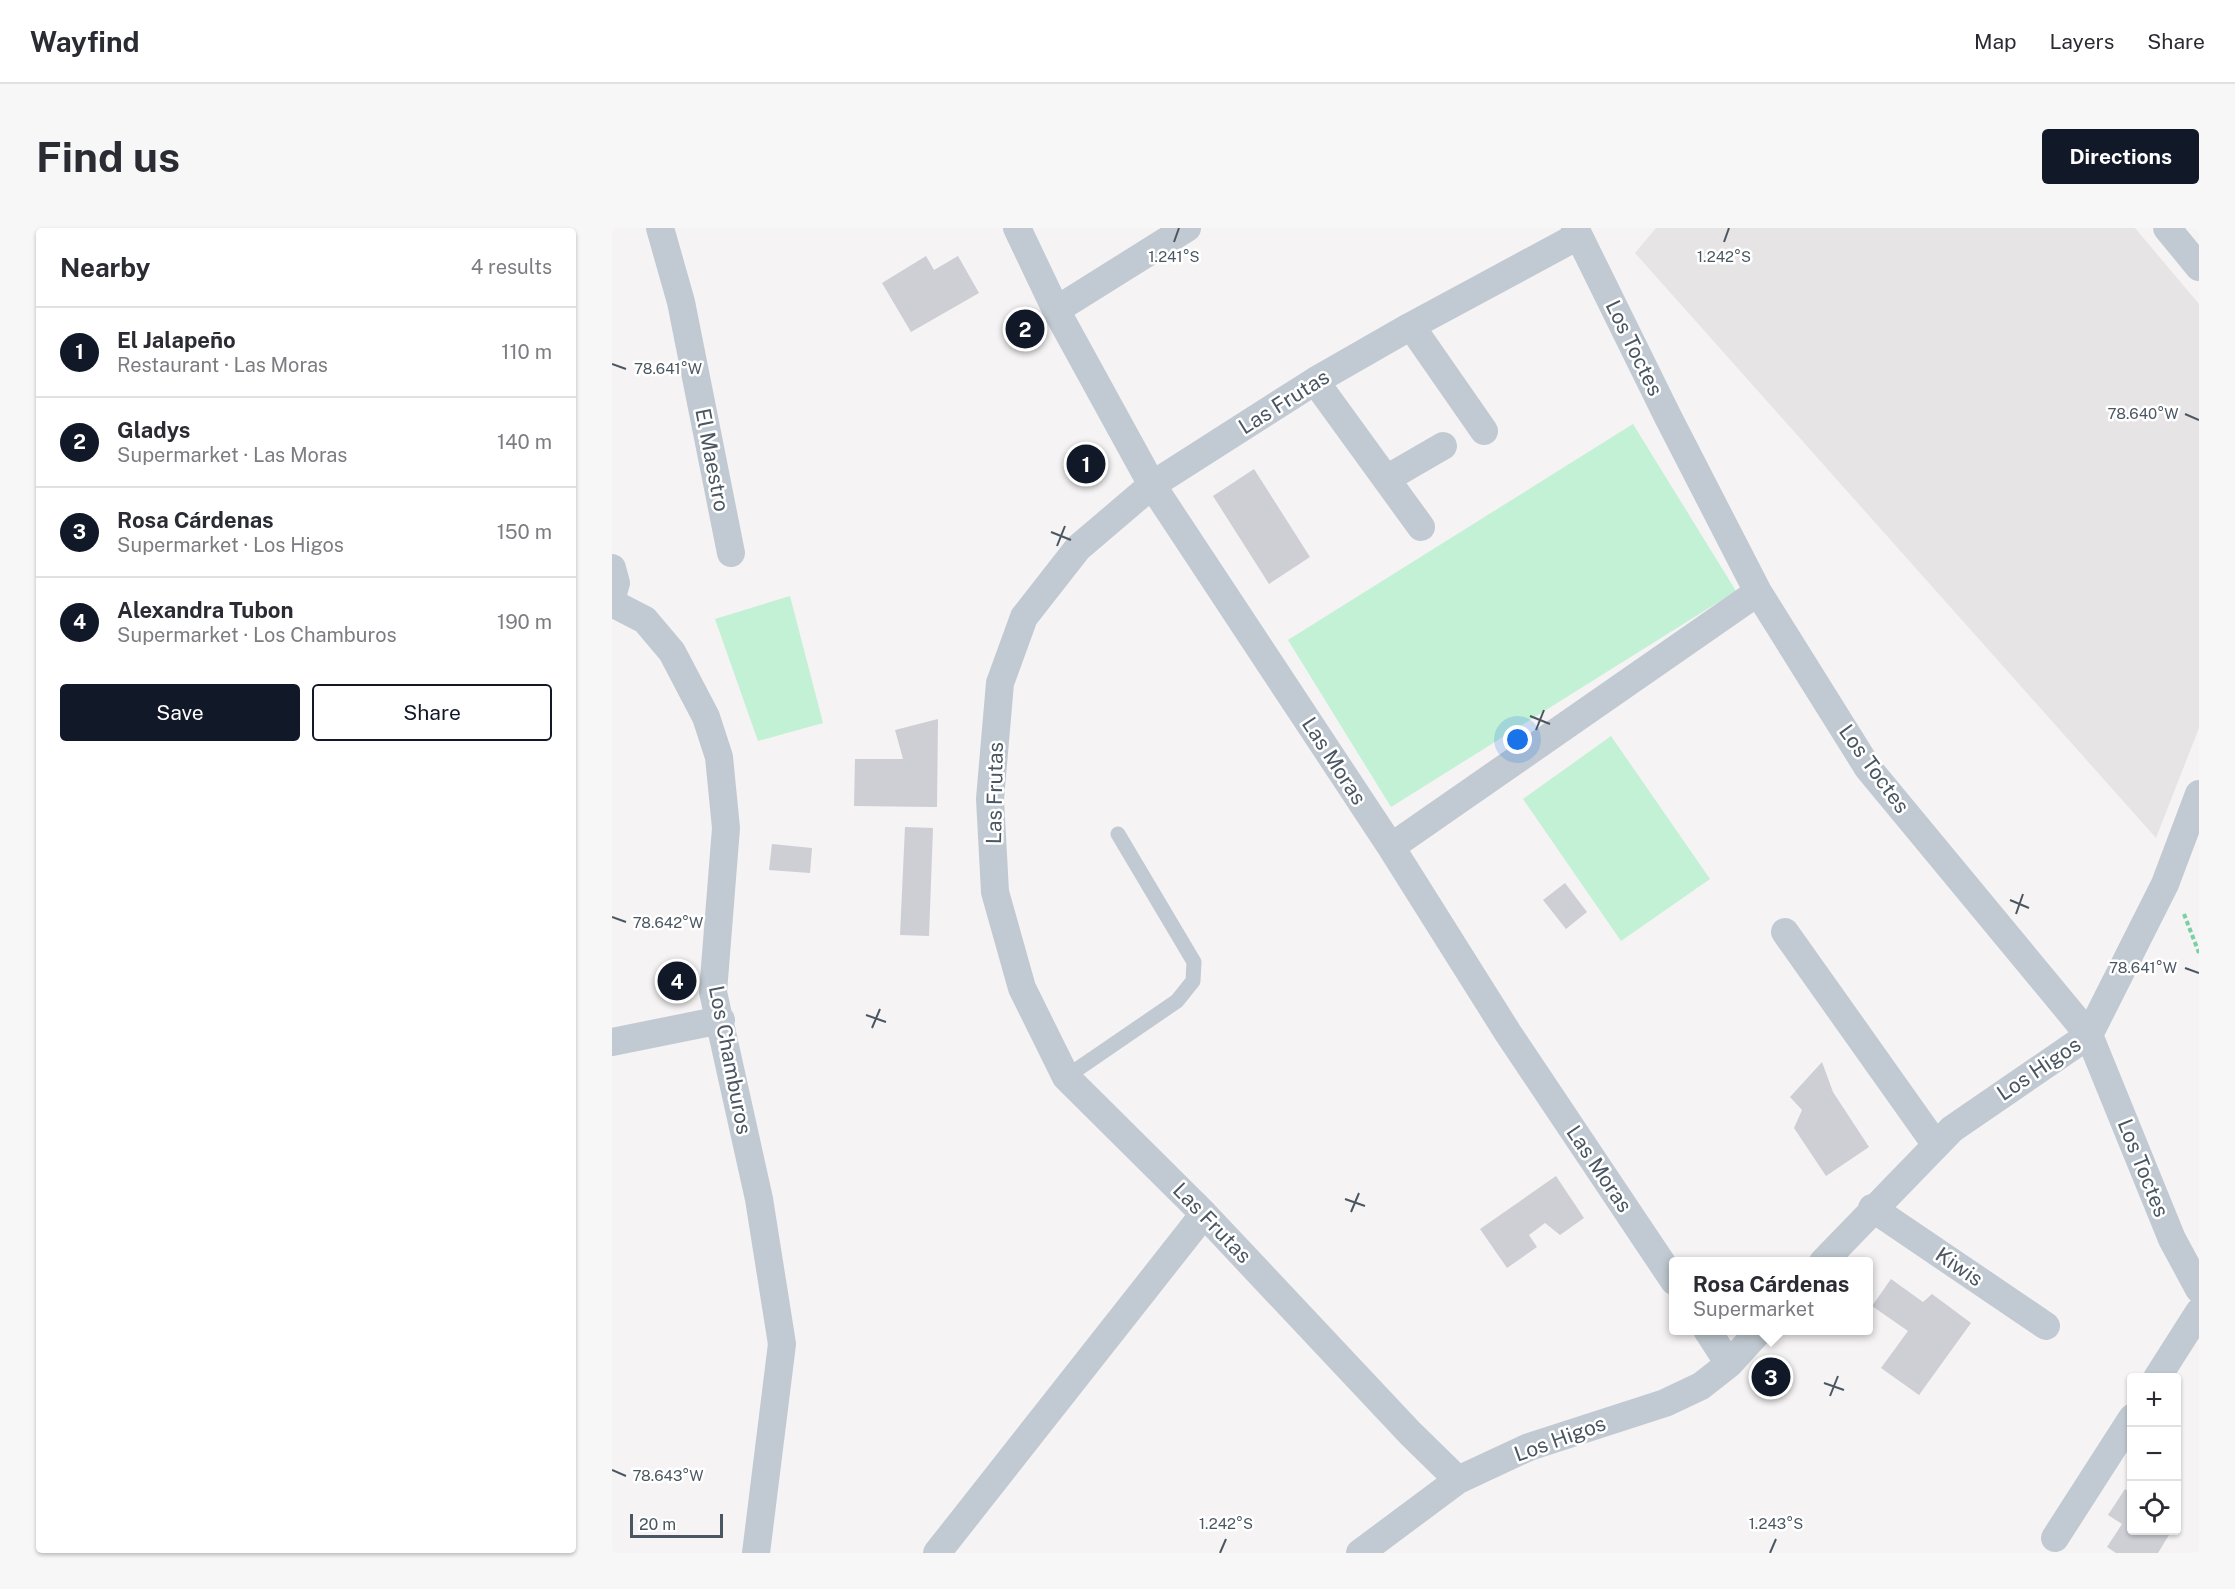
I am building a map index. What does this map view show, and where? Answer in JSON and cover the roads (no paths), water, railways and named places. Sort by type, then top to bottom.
[{"type":"street","name":"El Maestro","points":[[660,228],[681,302],[731,553]]},
{"type":"street","name":"Las Moras","points":[[1017,228],[1056,310],[1152,485],[1391,846],[1508,1033],[1669,1274]]},
{"type":"street","points":[[1056,310],[1186,228]]},
{"type":"street","points":[[2167,228],[2199,267]]},
{"type":"street","name":"Las Frutas","points":[[1458,1480],[1410,1433],[1204,1214],[1066,1077],[1022,988],[996,892],[990,800],[1000,682],[1024,617],[1078,548],[1152,485],[1315,381],[1577,232]]},
{"type":"street","name":"Los Toctes","points":[[1577,232],[1758,592],[1868,768],[2089,1035],[2172,1239],[2199,1289]]},
{"type":"street","points":[[1411,326],[1484,431]]},
{"type":"street","points":[[1315,381],[1421,526]]},
{"type":"street","points":[[1386,479],[1443,446]]},
{"type":"street","points":[[612,568],[616,583],[612,597]]},
{"type":"street","points":[[1391,846],[1758,592]]},
{"type":"street","name":"Los Chamburos","points":[[612,603],[645,620],[672,652],[706,717],[719,758],[726,828],[713,992],[759,1199],[782,1344],[756,1553]]},
{"type":"street","name":"Los Higos","points":[[1828,1257],[1872,1208],[1952,1129],[2089,1035],[2166,884],[2199,794]]},
{"type":"street","points":[[1785,932],[1936,1145]]},
{"type":"street","points":[[612,1042],[721,1020]]},
{"type":"street","name":"Kiwis","points":[[1872,1208],[2046,1326]]},
{"type":"street","points":[[937,1553],[1204,1214]]},
{"type":"street","points":[[2160,1373],[2199,1312]]},
{"type":"street","points":[[1710,1335],[1729,1364]]},
{"type":"street","name":"Los Higos","points":[[1360,1553],[1458,1480],[1529,1447],[1665,1403],[1701,1386],[1729,1364],[1755,1335]]},
{"type":"street","points":[[2055,1538],[2127,1426]]},
{"type":"lane","points":[[1066,1077],[1177,1001],[1193,981],[1194,962],[1118,834]]},
{"type":"place","name":"Gladys","points":[[1025,329]]},
{"type":"place","name":"El Jalapeño","points":[[1086,464]]},
{"type":"place","name":"Alexandra Tubon","points":[[677,981]]},
{"type":"place","name":"Rosa Cárdenas","points":[[1771,1377]]}]
